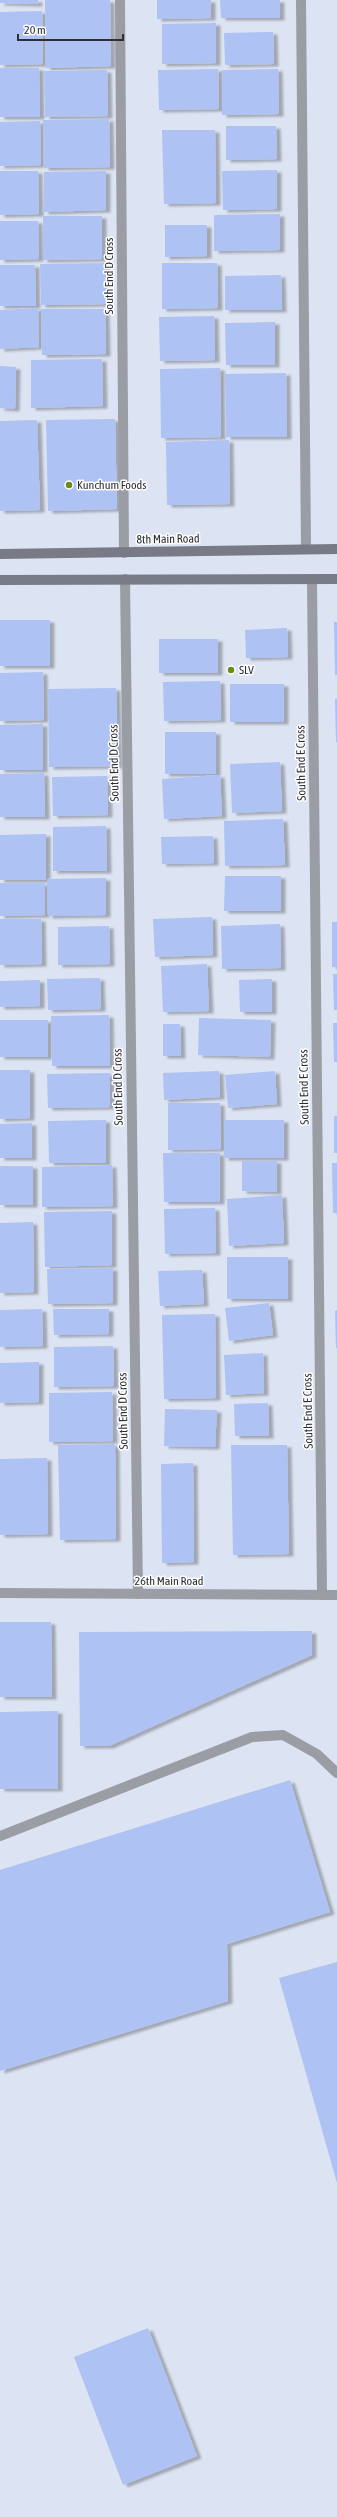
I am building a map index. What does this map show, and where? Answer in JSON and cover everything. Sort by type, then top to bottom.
[{"type":"main road","name":"8th Main Road","points":[[0,554],[124,553],[337,548]]},
{"type":"main road","points":[[0,580],[337,579]]},
{"type":"street","name":"South End D Cross","points":[[120,0],[124,553]]},
{"type":"street","points":[[301,0],[306,548]]},
{"type":"street","name":"South End D Cross","points":[[125,579],[138,1594]]},
{"type":"street","name":"South End E Cross","points":[[312,579],[322,1595]]},
{"type":"street","name":"26th Main Road","points":[[0,1593],[337,1595]]},
{"type":"street","points":[[0,1836],[252,1737],[283,1735],[317,1754],[337,1773]]},
{"type":"building","points":[[0,0],[38,0],[38,4],[0,3]]},
{"type":"building","points":[[45,0],[110,0],[111,66],[46,68]]},
{"type":"building","points":[[157,0],[211,0],[211,18],[157,19]]},
{"type":"building","points":[[220,0],[280,0],[280,18],[221,18]]},
{"type":"building","points":[[42,11],[43,64],[0,65],[0,12]]},
{"type":"building","points":[[216,23],[216,63],[162,64],[162,24]]},
{"type":"building","points":[[273,32],[274,64],[225,65],[224,33]]},
{"type":"building","points":[[0,68],[39,68],[40,117],[0,117]]},
{"type":"building","points":[[218,69],[219,109],[159,110],[158,70]]},
{"type":"building","points":[[278,69],[279,114],[222,115],[222,70]]},
{"type":"building","points":[[107,70],[108,116],[45,117],[44,71]]},
{"type":"building","points":[[109,119],[110,167],[44,168],[43,120]]},
{"type":"building","points":[[40,121],[41,165],[0,166],[0,122]]},
{"type":"building","points":[[226,126],[276,126],[277,159],[226,160]]},
{"type":"building","points":[[162,130],[215,130],[216,203],[164,204]]},
{"type":"building","points":[[277,170],[277,209],[223,210],[222,171]]},
{"type":"building","points":[[0,171],[38,171],[39,214],[0,215]]},
{"type":"building","points":[[106,171],[106,210],[44,212],[44,172]]},
{"type":"building","points":[[280,214],[280,250],[214,251],[214,215]]},
{"type":"building","points":[[43,216],[102,216],[102,259],[43,260]]},
{"type":"building","points":[[0,221],[38,221],[39,259],[0,260]]},
{"type":"building","points":[[165,225],[207,225],[207,256],[165,257]]},
{"type":"building","points":[[105,263],[106,304],[41,305],[40,264]]},
{"type":"building","points":[[162,263],[217,263],[218,308],[162,309]]},
{"type":"building","points":[[0,265],[35,265],[36,306],[0,306]]},
{"type":"building","points":[[281,275],[282,310],[225,310],[225,276]]},
{"type":"building","points":[[38,308],[39,347],[0,349],[0,310]]},
{"type":"building","points":[[41,309],[105,309],[106,354],[42,355]]},
{"type":"building","points":[[214,316],[215,360],[160,361],[159,317]]},
{"type":"building","points":[[275,322],[275,365],[226,365],[225,323]]},
{"type":"building","points":[[102,359],[103,406],[31,408],[31,360]]},
{"type":"building","points":[[0,366],[16,367],[15,409],[0,408]]},
{"type":"building","points":[[220,368],[221,437],[161,438],[160,369]]},
{"type":"building","points":[[286,373],[287,437],[226,437],[225,374]]},
{"type":"building","points":[[115,419],[117,509],[48,511],[46,420]]},
{"type":"building","points":[[37,420],[40,510],[0,511],[0,421]]},
{"type":"building","points":[[229,440],[230,504],[167,505],[166,442]]},
{"type":"building","points":[[0,620],[50,620],[50,666],[0,666]]},
{"type":"building","points":[[334,622],[337,622],[337,675],[335,675]]},
{"type":"building","points":[[287,628],[288,657],[246,658],[245,630]]},
{"type":"building","points":[[159,639],[218,639],[218,673],[159,673]]},
{"type":"building","points":[[43,672],[44,720],[0,721],[0,673]]},
{"type":"building","points":[[220,681],[221,720],[164,721],[163,682]]},
{"type":"building","points":[[230,684],[284,684],[284,722],[230,722]]},
{"type":"building","points":[[116,688],[118,766],[49,767],[48,689]]},
{"type":"building","points":[[335,699],[337,699],[337,742],[336,742]]},
{"type":"building","points":[[43,724],[43,770],[0,770],[0,725]]},
{"type":"building","points":[[165,732],[216,732],[216,774],[165,774]]},
{"type":"building","points":[[280,762],[282,811],[232,813],[230,764]]},
{"type":"building","points":[[44,773],[45,817],[0,817],[0,774]]},
{"type":"building","points":[[220,775],[222,816],[164,819],[162,779]]},
{"type":"building","points":[[107,776],[108,815],[53,816],[52,777]]},
{"type":"building","points":[[283,819],[285,865],[225,866],[224,821]]},
{"type":"building","points":[[106,826],[107,871],[53,871],[53,827]]},
{"type":"building","points":[[46,834],[46,880],[0,880],[0,835]]},
{"type":"building","points":[[213,836],[214,863],[162,864],[161,837]]},
{"type":"building","points":[[225,876],[281,876],[281,911],[224,911]]},
{"type":"building","points":[[106,878],[106,915],[48,916],[47,879]]},
{"type":"building","points":[[0,883],[45,883],[45,915],[0,916]]},
{"type":"building","points":[[212,917],[213,955],[155,957],[153,919]]},
{"type":"building","points":[[0,919],[41,919],[42,964],[0,965]]},
{"type":"building","points":[[332,922],[337,922],[337,967],[332,967]]},
{"type":"building","points":[[280,924],[281,968],[222,969],[221,926]]},
{"type":"building","points":[[109,926],[110,964],[58,965],[58,927]]},
{"type":"building","points":[[207,964],[209,1011],[163,1012],[161,966]]},
{"type":"building","points":[[333,974],[337,974],[337,1010],[334,1010]]},
{"type":"building","points":[[100,978],[101,1009],[48,1010],[47,979]]},
{"type":"building","points":[[272,979],[272,1012],[240,1012],[239,980]]},
{"type":"building","points":[[40,980],[40,1006],[0,1007],[0,981]]},
{"type":"building","points":[[109,1015],[110,1066],[52,1066],[51,1016]]},
{"type":"building","points":[[199,1018],[271,1020],[270,1057],[198,1055]]},
{"type":"building","points":[[0,1020],[48,1020],[48,1057],[0,1057]]},
{"type":"building","points":[[333,1023],[337,1023],[337,1062],[334,1062]]},
{"type":"building","points":[[163,1024],[180,1024],[181,1056],[163,1056]]},
{"type":"building","points":[[0,1070],[30,1070],[30,1118],[0,1119]]},
{"type":"building","points":[[219,1071],[220,1097],[164,1100],[163,1073]]},
{"type":"building","points":[[275,1071],[277,1104],[228,1108],[225,1075]]},
{"type":"building","points":[[110,1073],[110,1107],[48,1108],[47,1074]]},
{"type":"building","points":[[168,1103],[220,1103],[221,1149],[168,1150]]},
{"type":"building","points":[[334,1116],[337,1116],[337,1153],[334,1153]]},
{"type":"building","points":[[106,1120],[106,1163],[49,1163],[48,1121]]},
{"type":"building","points":[[224,1120],[284,1120],[284,1158],[224,1158]]},
{"type":"building","points":[[32,1123],[32,1158],[0,1158],[0,1124]]},
{"type":"building","points":[[163,1153],[220,1153],[220,1202],[164,1202]]},
{"type":"building","points":[[242,1161],[277,1161],[277,1192],[242,1191]]},
{"type":"building","points":[[332,1163],[337,1163],[337,1213],[333,1213]]},
{"type":"building","points":[[112,1165],[113,1206],[42,1207],[42,1167]]},
{"type":"building","points":[[0,1166],[33,1166],[33,1205],[0,1205]]},
{"type":"building","points":[[282,1195],[284,1243],[229,1246],[227,1199]]},
{"type":"building","points":[[215,1208],[216,1253],[165,1254],[164,1209]]},
{"type":"building","points":[[112,1211],[112,1265],[45,1267],[44,1212]]},
{"type":"building","points":[[33,1222],[34,1292],[0,1293],[0,1223]]},
{"type":"building","points":[[227,1257],[288,1257],[288,1299],[227,1299]]},
{"type":"building","points":[[113,1268],[113,1303],[48,1304],[47,1269]]},
{"type":"building","points":[[202,1270],[204,1304],[160,1306],[158,1271]]},
{"type":"building","points":[[269,1303],[273,1335],[229,1341],[225,1308]]},
{"type":"building","points":[[42,1309],[43,1346],[0,1347],[0,1310]]},
{"type":"building","points":[[53,1309],[109,1309],[109,1334],[54,1335]]},
{"type":"building","points":[[337,1310],[337,1348],[336,1348],[335,1311]]},
{"type":"building","points":[[215,1314],[216,1398],[164,1399],[162,1315]]},
{"type":"building","points":[[113,1346],[114,1386],[54,1387],[54,1347]]},
{"type":"building","points":[[263,1353],[264,1393],[226,1395],[224,1355]]},
{"type":"building","points":[[39,1362],[39,1402],[0,1403],[0,1363]]},
{"type":"building","points":[[112,1392],[113,1441],[49,1442],[49,1393]]},
{"type":"building","points":[[268,1403],[269,1436],[235,1436],[234,1404]]},
{"type":"building","points":[[165,1409],[217,1410],[215,1447],[164,1446]]},
{"type":"building","points":[[115,1444],[116,1539],[60,1540],[58,1445]]},
{"type":"building","points":[[231,1445],[287,1445],[289,1554],[233,1555]]},
{"type":"building","points":[[47,1458],[48,1534],[0,1535],[0,1459]]},
{"type":"building","points":[[193,1463],[194,1562],[162,1563],[161,1464]]},
{"type":"building","points":[[0,1622],[51,1622],[52,1697],[0,1697]]},
{"type":"building","points":[[312,1631],[312,1655],[109,1746],[80,1746],[79,1632]]},
{"type":"building","points":[[58,1711],[58,1789],[0,1789],[0,1712]]},
{"type":"building","points":[[290,1780],[330,1912],[227,1944],[228,2001],[0,2071],[0,1870]]},
{"type":"building","points":[[337,1962],[337,2183],[279,1978]]},
{"type":"building","points":[[148,2328],[197,2456],[123,2485],[74,2357]]},
{"type":"place","name":"Kunchum Foods","points":[[69,485]]},
{"type":"place","name":"SLV","points":[[231,670]]}]
